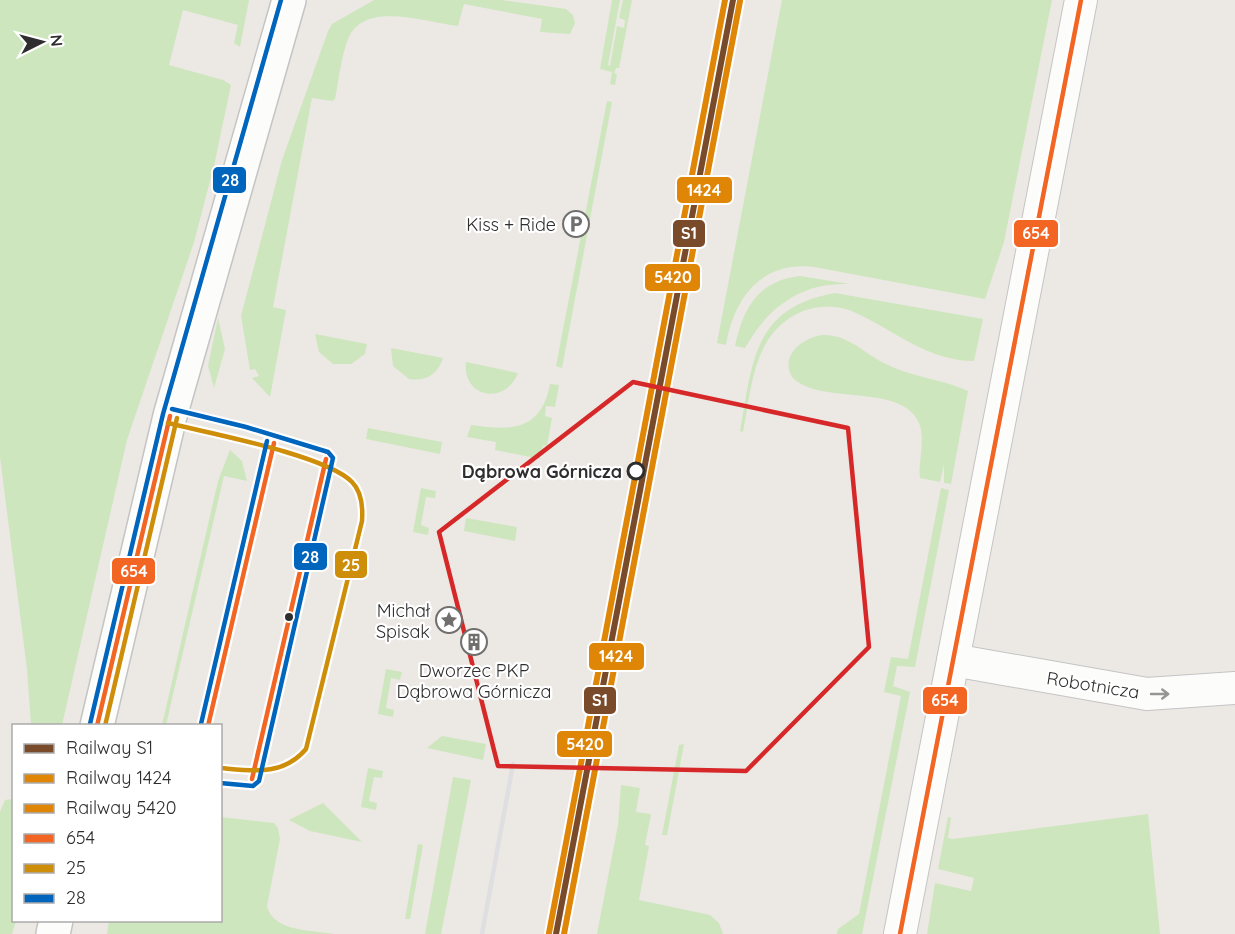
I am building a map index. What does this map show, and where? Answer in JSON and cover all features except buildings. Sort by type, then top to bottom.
[{"type":"street","points":[[97,724],[165,434],[289,0]]},
{"type":"street","points":[[900,934],[1081,0]]},
{"type":"street","name":"Robotnicza","points":[[953,660],[1147,694],[1235,688]]},
{"type":"highlighted area","points":[[633,382],[848,428],[869,647],[746,771],[498,766],[439,532]]},
{"type":"green space","points":[[0,0],[249,0],[240,47],[234,43],[238,25],[183,10],[169,65],[223,80],[231,85],[214,166],[194,242],[127,440],[62,724],[31,724],[27,669],[0,457]]},
{"type":"green space","points":[[374,0],[502,0],[566,9],[573,15],[575,23],[570,34],[540,32],[542,19],[464,4],[458,26],[396,16],[367,20],[356,27],[348,39],[335,99],[332,101],[312,98],[273,307],[286,310],[270,397],[252,378],[259,376],[255,369],[250,370],[241,316],[282,160],[328,31],[332,24]]},
{"type":"green space","points":[[612,0],[620,0],[608,65],[610,66],[617,26],[624,28],[625,20],[619,18],[623,0],[632,0],[619,68],[616,68],[614,73],[617,74],[615,85],[610,84],[612,72],[600,69]]},
{"type":"green space","points":[[782,0],[1052,0],[1004,242],[985,299],[814,267],[795,267],[779,270],[753,286],[743,298],[736,312],[726,345],[717,343]]},
{"type":"green space","points":[[607,101],[612,102],[562,368],[556,366]]},
{"type":"green space","points":[[800,276],[849,284],[816,287],[788,300],[764,320],[745,348],[735,346],[742,320],[754,299],[773,284]]},
{"type":"green space","points":[[835,293],[983,319],[974,361],[957,360],[927,351],[844,308],[809,309],[786,320],[764,346],[753,379],[743,432],[740,431],[754,361],[761,342],[772,325],[787,311],[808,300]]},
{"type":"green space","points":[[218,318],[225,349],[214,388],[208,366]]},
{"type":"green space","points":[[315,334],[367,344],[365,354],[351,364],[333,364],[319,352]]},
{"type":"green space","points":[[822,335],[831,335],[846,340],[892,367],[968,391],[951,484],[944,483],[944,464],[940,482],[920,478],[921,430],[910,410],[878,398],[820,391],[804,386],[792,377],[789,362],[795,349],[807,340]]},
{"type":"green space","points":[[391,348],[443,358],[441,364],[430,376],[415,380],[409,379],[393,366]]},
{"type":"green space","points":[[466,362],[518,373],[504,390],[495,394],[486,393],[477,390],[471,384]]},
{"type":"green space","points":[[550,384],[559,385],[555,407],[546,406],[545,416],[552,418],[547,446],[543,445],[540,459],[495,450],[496,442],[467,437],[471,425],[512,427],[532,419],[546,400]]},
{"type":"green space","points":[[368,428],[442,442],[440,454],[366,439]]},
{"type":"green space","points":[[230,450],[242,461],[247,481],[224,476],[166,724],[162,724],[218,481]]},
{"type":"green space","points":[[421,488],[436,491],[435,498],[426,497],[421,525],[429,528],[428,535],[413,532]]},
{"type":"green space","points":[[941,488],[949,490],[915,667],[897,666],[893,686],[910,692],[862,934],[837,934],[838,929],[859,914],[901,696],[884,692],[891,657],[908,659]]},
{"type":"green space","points":[[466,518],[517,527],[515,541],[464,531]]},
{"type":"green space","points":[[386,669],[402,672],[400,680],[391,678],[386,708],[394,710],[393,717],[378,714]]},
{"type":"green space","points":[[442,736],[486,744],[483,760],[427,748]]},
{"type":"green space","points":[[684,744],[667,835],[662,835],[679,745]]},
{"type":"green space","points":[[368,768],[383,771],[382,778],[374,777],[369,801],[377,803],[376,810],[361,807]]},
{"type":"green space","points":[[453,777],[471,780],[441,934],[425,934]]},
{"type":"green space","points":[[621,785],[640,788],[636,812],[651,814],[645,845],[649,846],[639,900],[710,915],[719,923],[723,934],[597,934],[618,825]]},
{"type":"green space","points":[[12,799],[12,922],[16,922],[12,934],[0,934],[0,812],[5,800]]},
{"type":"green space","points":[[323,803],[362,842],[310,831],[289,820]]},
{"type":"green space","points":[[1148,814],[1160,934],[927,934],[935,883],[971,891],[974,878],[938,869],[948,817],[951,818],[948,838],[953,839]]},
{"type":"green space","points":[[222,817],[274,823],[278,828],[280,839],[267,906],[271,915],[277,921],[294,928],[334,934],[107,934],[109,922],[222,922]]},
{"type":"green space","points":[[418,844],[423,845],[410,919],[405,919]]},
{"type":"railway","points":[[482,934],[513,764]]},
{"type":"rail line","name":"5420","points":[[549,933],[725,0]]},
{"type":"rail line","name":"S1","points":[[556,934],[733,0]]},
{"type":"rail line","name":"1424","points":[[564,934],[740,1]]},
{"type":"transit line","name":"28","points":[[90,724],[163,414],[281,0]]},
{"type":"transit line","name":"654","points":[[900,934],[1081,0]]},
{"type":"transit line","name":"28","points":[[172,409],[246,427],[328,452],[333,458],[259,781],[253,786],[222,783]]},
{"type":"transit line","name":"654","points":[[97,724],[170,416]]},
{"type":"transit line","name":"25","points":[[105,724],[177,418]]},
{"type":"transit line","name":"25","points":[[168,423],[265,446],[318,463],[338,472],[352,482],[361,500],[362,521],[306,749],[297,758],[278,768],[267,770],[222,768]]},
{"type":"transit line","name":"28","points":[[201,724],[267,441]]},
{"type":"transit line","name":"654","points":[[208,724],[274,443]]},
{"type":"transit line","name":"654","points":[[252,779],[326,459]]},
{"type":"place","name":"Kiss + Ride","points":[[576,224]]},
{"type":"place","name":"Dąbrowa Górnicza","points":[[636,471]]},
{"type":"place","name":"Michał Spisak","points":[[449,620]]},
{"type":"place","name":"Dworzec PKP Dąbrowa Górnicza","points":[[474,642]]}]
